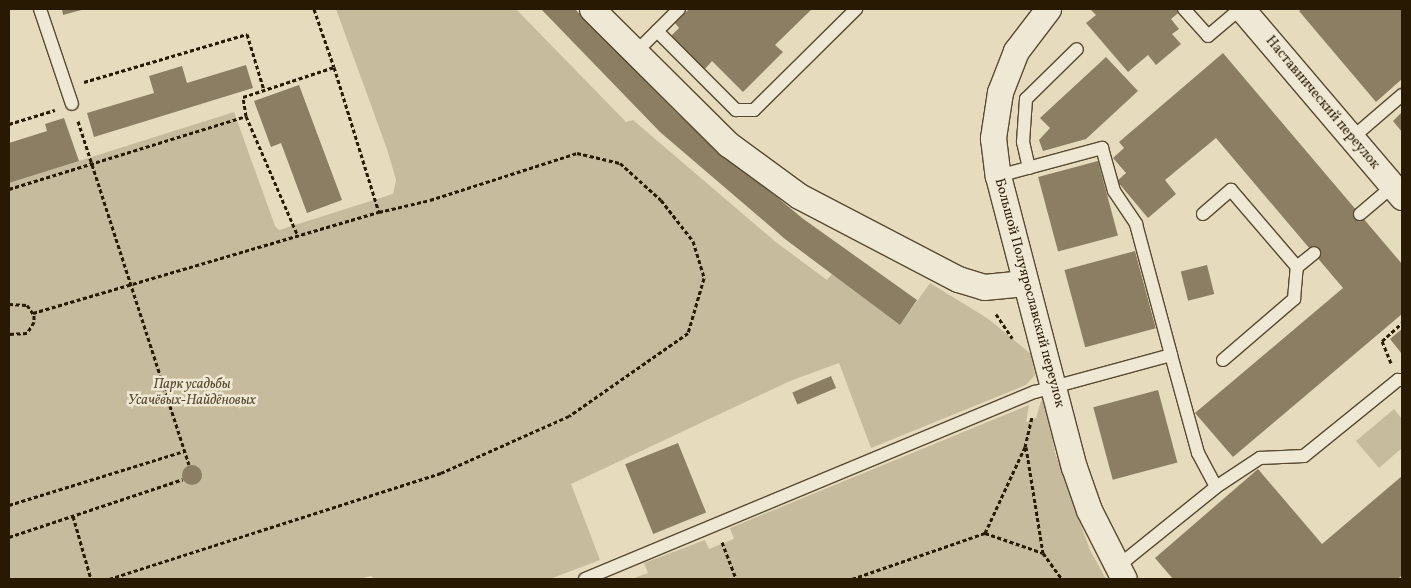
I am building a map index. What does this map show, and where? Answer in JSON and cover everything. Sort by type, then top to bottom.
[{"type":"street","points":[[592,9],[728,144],[758,169],[799,196],[958,279],[984,287],[1025,283]]},
{"type":"street","name":"Большой Полуярославский переулок","points":[[1048,9],[1016,52],[1000,92],[992,138],[998,176],[1025,283],[1044,390],[1089,510],[1120,573]]},
{"type":"street","name":"Наставнический переулок","points":[[1249,11],[1398,192]]},
{"type":"lane","points":[[40,9],[72,104]]},
{"type":"lane","points":[[635,53],[679,9]]},
{"type":"lane","points":[[657,31],[736,110],[754,110],[856,9]]},
{"type":"lane","points":[[1184,9],[1208,36],[1249,11]]},
{"type":"lane","points":[[1029,168],[1023,142],[1026,99],[1077,48]]},
{"type":"lane","points":[[1352,138],[1402,95]]},
{"type":"lane","points":[[998,176],[1102,148],[1114,191],[1136,224],[1198,453],[1216,487]]},
{"type":"lane","points":[[1203,214],[1231,190],[1297,267]]},
{"type":"lane","points":[[1360,214],[1398,192]]},
{"type":"lane","points":[[1223,360],[1294,299],[1297,267],[1314,253]]},
{"type":"lane","points":[[585,579],[1044,390],[1171,355]]},
{"type":"lane","points":[[1120,573],[1216,487],[1260,458],[1304,456],[1400,380]]},
{"type":"path","points":[[314,9],[379,212]]},
{"type":"path","points":[[66,87],[248,34],[264,90]]},
{"type":"path","points":[[298,236],[246,116],[243,97],[334,67]]},
{"type":"path","points":[[9,124],[72,104],[189,465]]},
{"type":"path","points":[[9,189],[246,116]]},
{"type":"path","points":[[33,313],[379,212],[430,200],[578,153],[620,163],[661,200],[692,241],[704,278],[688,334],[569,416],[440,473],[108,579]]},
{"type":"path","points":[[9,304],[21,302],[33,313],[34,322],[27,333],[9,334]]},
{"type":"path","points":[[996,314],[1014,342]]},
{"type":"path","points":[[1400,380],[1382,341],[1402,323]]},
{"type":"path","points":[[984,533],[1026,447],[1044,390]]},
{"type":"path","points":[[1026,447],[1043,553],[1062,579]]},
{"type":"path","points":[[9,506],[184,451]]},
{"type":"path","points":[[9,537],[183,478]]},
{"type":"path","points":[[73,516],[91,579]]},
{"type":"path","points":[[715,525],[736,579]]},
{"type":"path","points":[[852,579],[984,533],[1043,553]]},
{"type":"green space","name":"Парк усадьбы Усачёвых-Найдёновых","points":[[336,9],[516,9],[626,122],[633,120],[777,243],[827,280],[832,274],[900,325],[930,283],[987,318],[1031,354],[1035,375],[1026,385],[871,448],[839,363],[790,381],[571,484],[600,560],[550,579],[375,579],[371,576],[359,579],[9,579],[9,183],[234,112],[275,226],[279,230],[393,194],[396,180],[387,149]]},
{"type":"green space","points":[[1046,399],[1055,453],[1090,550],[1106,579],[631,579],[648,573],[644,563],[705,540],[709,549],[734,539],[730,528],[1029,405],[1026,422],[1036,418],[1041,401]]},
{"type":"green space","points":[[1394,409],[1402,419],[1402,448],[1379,468],[1356,441]]},
{"type":"building","points":[[62,9],[85,9],[63,15]]},
{"type":"building","points":[[541,9],[575,9],[678,114],[802,218],[917,300],[900,325],[785,239],[660,132]]},
{"type":"building","points":[[689,9],[812,9],[775,45],[783,52],[743,92],[712,61],[704,70],[670,37],[679,28],[675,23]]},
{"type":"building","points":[[1090,9],[1183,9],[1171,19],[1179,29],[1172,34],[1181,44],[1156,65],[1148,55],[1128,72],[1086,23],[1096,15]]},
{"type":"building","points":[[1302,9],[1402,9],[1402,79],[1376,102],[1299,11]]},
{"type":"building","points":[[1223,53],[1402,264],[1402,314],[1233,457],[1195,413],[1343,288],[1216,138],[1165,180],[1176,194],[1148,218],[1117,181],[1126,173],[1113,158],[1124,148],[1119,142]]},
{"type":"building","points":[[1106,57],[1138,91],[1086,139],[1043,151],[1039,140],[1050,128],[1040,118]]},
{"type":"building","points":[[246,65],[253,88],[94,137],[87,113],[154,93],[149,76],[182,66],[187,83]]},
{"type":"building","points":[[299,85],[342,200],[307,213],[281,143],[271,147],[254,101]]},
{"type":"building","points":[[1402,112],[1402,132],[1393,121]]},
{"type":"building","points":[[64,118],[79,161],[9,183],[9,143],[47,131],[45,124]]},
{"type":"building","points":[[1098,161],[1118,235],[1058,251],[1038,177]]},
{"type":"building","points":[[1135,251],[1156,328],[1085,347],[1064,270]]},
{"type":"building","points":[[1207,265],[1214,294],[1188,301],[1181,272]]},
{"type":"building","points":[[1402,329],[1402,354],[1390,339]]},
{"type":"building","points":[[831,376],[836,388],[797,404],[792,392]]},
{"type":"building","points":[[1158,390],[1177,462],[1113,480],[1093,407]]},
{"type":"building","points":[[678,443],[706,513],[653,534],[625,464]]},
{"type":"building","points":[[188,465],[196,465],[202,471],[202,479],[196,485],[188,485],[182,479],[182,471]]},
{"type":"building","points":[[1258,469],[1322,544],[1402,476],[1402,575],[1398,579],[1173,579],[1155,558]]}]
